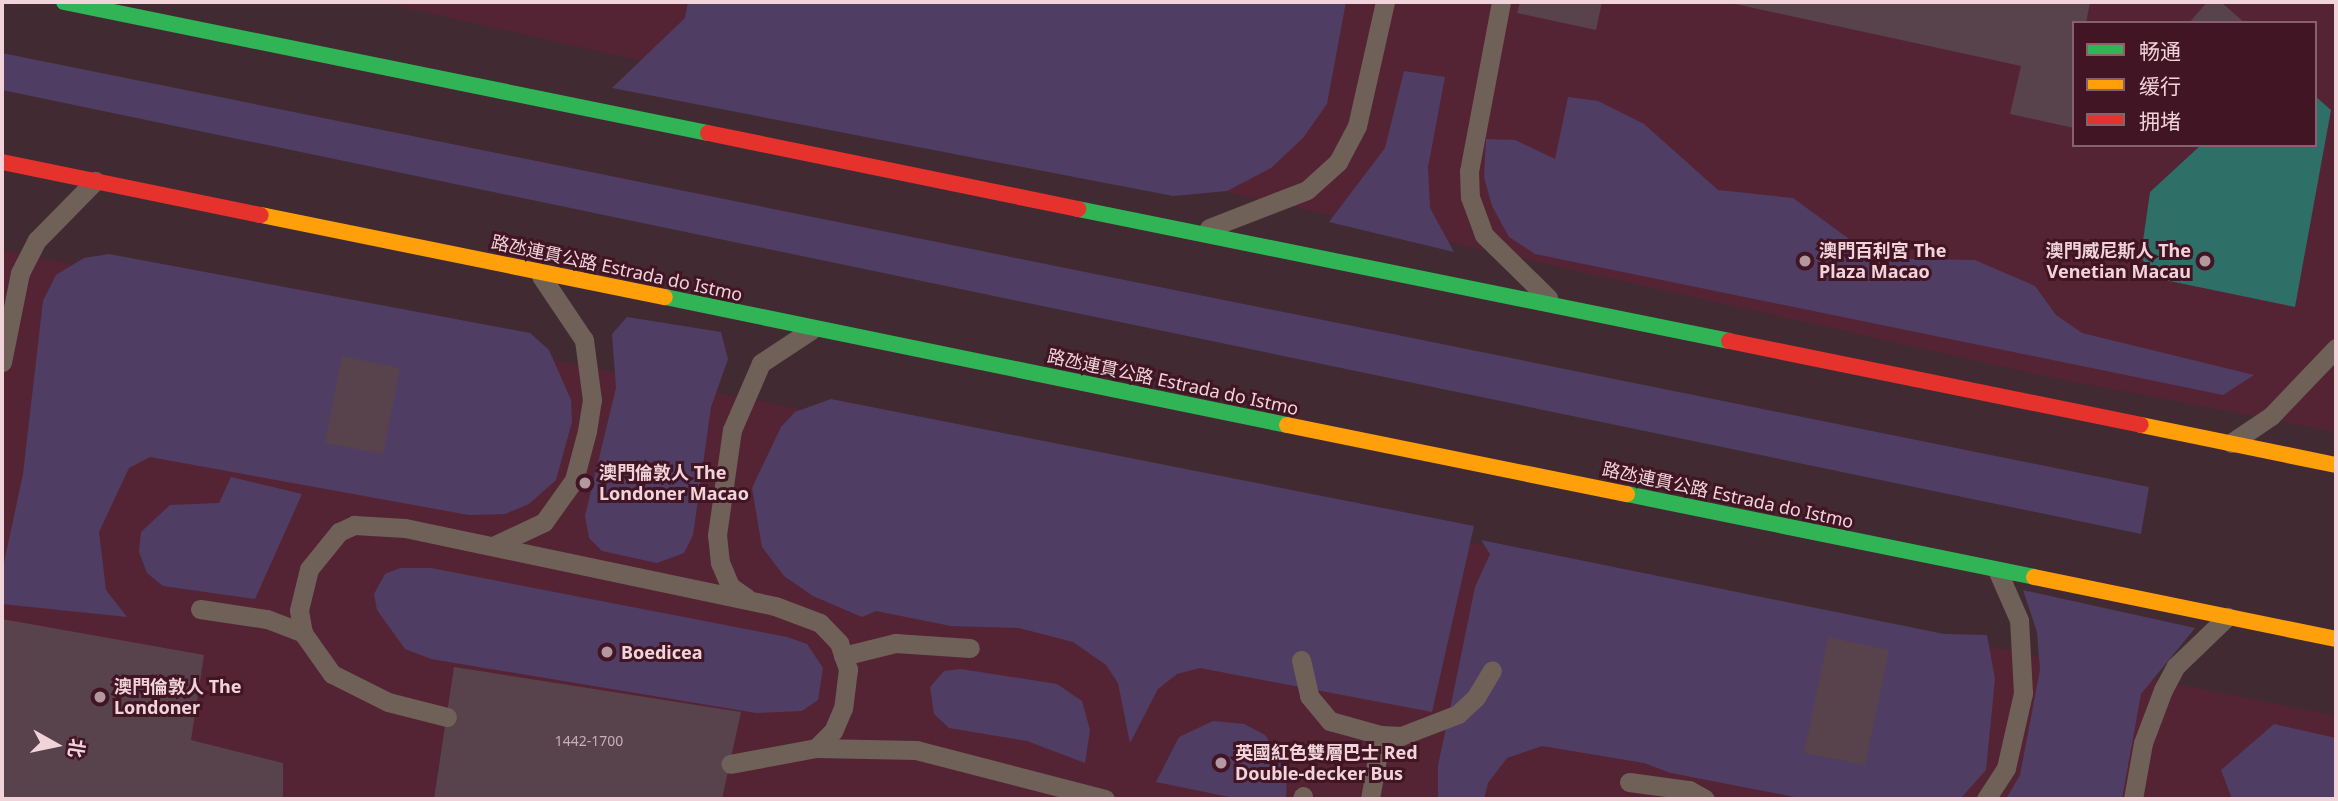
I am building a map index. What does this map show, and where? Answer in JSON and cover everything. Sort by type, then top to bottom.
[{"type":"main road","points":[[64,2],[2336,465]]},
{"type":"main road","name":"路氹連貫公路 Estrada do Istmo","points":[[2,162],[2336,639]]},
{"type":"lane","points":[[1180,229],[1215,227],[1274,206],[1307,190],[1338,162],[1357,126],[1385,2]]},
{"type":"lane","points":[[1501,2],[1469,171],[1471,197],[1484,235],[1558,306]]},
{"type":"lane","points":[[2,362],[20,273],[37,240],[95,181]]},
{"type":"lane","points":[[491,546],[520,537],[544,522],[574,480],[587,432],[592,400],[584,340],[537,271]]},
{"type":"lane","points":[[751,601],[730,586],[720,563],[718,504],[734,422],[761,363],[814,328]]},
{"type":"lane","points":[[2230,444],[2270,416],[2336,348]]},
{"type":"lane","points":[[447,718],[388,702],[332,674],[303,633],[299,610],[309,569],[339,531],[374,524],[491,546],[751,601],[820,623],[843,656],[848,685],[843,708],[833,731],[816,748]]},
{"type":"lane","points":[[1986,799],[2006,768],[2023,693],[2019,620],[1997,570]]},
{"type":"lane","points":[[200,609],[267,619],[303,633]]},
{"type":"lane","points":[[2133,799],[2143,743],[2163,690],[2176,666],[2227,617]]},
{"type":"lane","points":[[843,656],[895,643],[970,648]]},
{"type":"lane","points":[[1301,660],[1309,696],[1330,721],[1381,735],[1401,736],[1458,714],[1492,670]]},
{"type":"lane","points":[[1370,799],[1381,735]]},
{"type":"lane","points":[[730,764],[816,748],[916,750],[999,768],[1055,794],[1105,799]]},
{"type":"lane","points":[[1629,782],[1689,790],[1705,799]]},
{"type":"shaded area","name":"澳門百利宮 The Plaza Macao","points":[[380,2],[2336,2],[2336,432],[2050,377]]},
{"type":"shaded area","points":[[688,2],[1346,2],[1327,104],[1303,138],[1271,168],[1227,191],[1173,196],[612,88],[685,18]]},
{"type":"shaded area","points":[[2,53],[2149,487],[2141,534],[2,90]]},
{"type":"shaded area","points":[[1404,71],[1445,77],[1428,167],[1430,208],[1454,252],[1329,222],[1385,148]]},
{"type":"shaded area","points":[[1568,97],[1598,101],[1644,124],[1718,190],[1793,198],[1867,252],[1910,259],[1975,260],[2035,286],[2056,315],[2082,333],[2254,375],[2223,395],[1535,254],[1509,237],[1492,206],[1484,177],[1486,139],[1515,140],[1555,159]]},
{"type":"shaded area","points":[[2317,98],[2331,110],[2295,307],[2150,277],[2141,255],[2150,192],[2199,147],[2317,147]]},
{"type":"shaded area","name":"澳門倫敦人 The Londoner Macao","points":[[2,250],[2336,716],[2336,799],[2,799]]},
{"type":"shaded area","points":[[109,254],[530,333],[549,350],[571,400],[572,422],[556,480],[529,504],[505,514],[469,515],[150,457],[129,468],[99,532],[106,590],[127,617],[2,604],[2,572],[23,474],[43,301],[56,275],[84,258]]},
{"type":"shaded area","points":[[627,317],[721,332],[728,359],[711,407],[693,535],[684,553],[657,563],[602,551],[589,538],[585,516],[616,388],[612,334]]},
{"type":"shaded area","points":[[831,399],[1474,526],[1432,712],[1200,668],[1177,674],[1158,689],[1130,743],[1118,683],[1106,665],[1073,642],[1019,628],[951,626],[876,611],[862,617],[813,596],[784,576],[762,547],[752,488],[781,427],[795,412]]},
{"type":"shaded area","points":[[231,477],[302,494],[255,599],[163,586],[147,573],[139,552],[141,532],[170,505],[219,503]]},
{"type":"shaded area","points":[[1481,540],[1944,634],[1987,635],[1995,679],[1986,770],[1960,799],[1805,799],[1671,773],[1644,763],[1542,746],[1507,758],[1488,783],[1484,799],[1438,799],[1438,765],[1475,587],[1490,554]]},
{"type":"shaded area","points":[[400,568],[431,568],[787,637],[807,644],[823,668],[818,700],[802,711],[756,713],[431,659],[405,649],[377,610],[374,594],[385,574]]},
{"type":"shaded area","points":[[2023,590],[2195,628],[2141,694],[2122,799],[2006,799],[2020,775],[2040,670],[2037,632]]},
{"type":"shaded area","points":[[961,669],[1057,684],[1082,701],[1090,730],[1085,763],[1027,741],[949,728],[934,714],[930,687],[944,671]]},
{"type":"shaded area","points":[[1213,721],[1244,724],[1265,735],[1287,767],[1286,799],[1239,799],[1156,782],[1179,737]]},
{"type":"shaded area","points":[[2274,724],[2336,738],[2336,799],[2232,799],[2221,770]]},
{"type":"building","points":[[1520,2],[1602,2],[1596,30],[1517,13]]},
{"type":"building","points":[[1726,2],[2090,2],[2086,21],[2072,21],[2072,128],[2010,114],[2021,66]]},
{"type":"building","points":[[2207,2],[2221,2],[2243,21],[2191,21]]},
{"type":"building","points":[[342,356],[400,368],[383,454],[325,443]]},
{"type":"building","name":"澳門倫敦人 The Londoner","points":[[2,619],[204,655],[191,740],[283,763],[283,799],[2,799]]},
{"type":"building","points":[[1828,637],[1889,650],[1865,765],[1804,753]]},
{"type":"building","points":[[454,667],[741,712],[722,799],[434,799]]},
{"type":"traffic: fast","points":[[64,2],[708,133]]},
{"type":"traffic: fast","points":[[1078,209],[1729,341]]},
{"type":"traffic: fast","points":[[665,297],[1287,425]]},
{"type":"traffic: fast","points":[[1627,494],[2034,577]]},
{"type":"traffic: slow","points":[[261,215],[665,297]]},
{"type":"traffic: slow","points":[[1287,425],[1627,494]]},
{"type":"traffic: slow","points":[[2141,425],[2336,465]]},
{"type":"traffic: slow","points":[[2034,577],[2336,639]]},
{"type":"traffic: jam","points":[[708,133],[1078,209]]},
{"type":"traffic: jam","points":[[2,162],[261,215]]},
{"type":"traffic: jam","points":[[1729,341],[2141,425]]},
{"type":"place","name":"澳門百利宮 The Plaza Macao","points":[[1805,261]]},
{"type":"place","name":"澳門威尼斯人 The Venetian Macau","points":[[2205,261]]},
{"type":"place","name":"澳門倫敦人 The Londoner Macao","points":[[585,483]]},
{"type":"place","name":"Boedicea","points":[[607,652]]},
{"type":"place","name":"澳門倫敦人 The Londoner","points":[[100,697]]},
{"type":"place","name":"英國紅色雙層巴士 Red Double-decker Bus","points":[[1221,763]]}]
